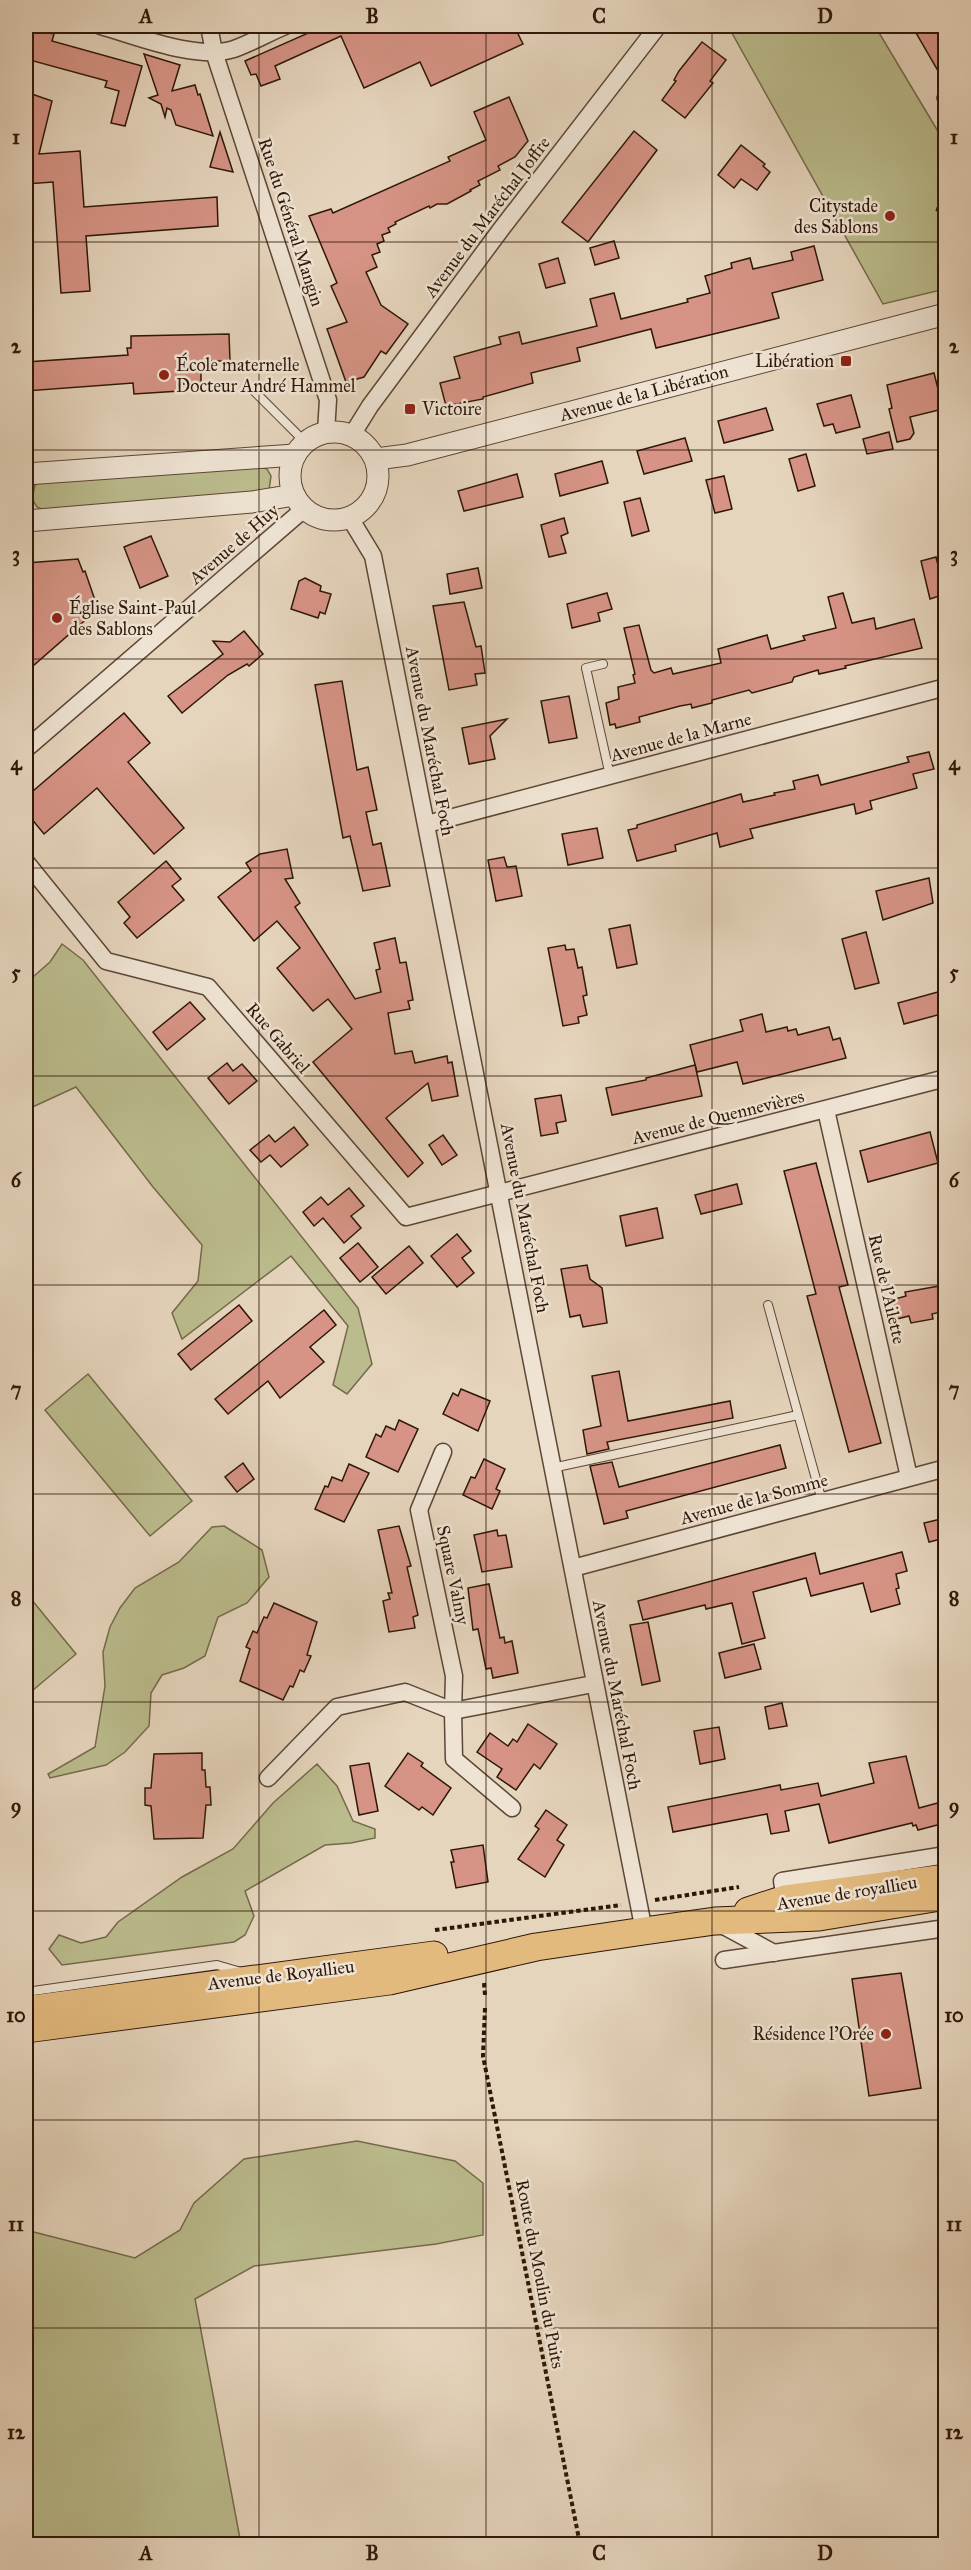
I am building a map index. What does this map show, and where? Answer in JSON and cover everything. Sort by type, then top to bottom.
[{"type":"main road","name":"Avenue de royallieu","points":[[715,1922],[783,1890],[945,1878]]},
{"type":"main road","name":"Avenue de Royallieu","points":[[715,1922],[819,1917],[945,1896]]},
{"type":"main road","points":[[536,1947],[715,1922]]},
{"type":"main road","name":"Avenue de Royallieu","points":[[26,2029],[389,1981],[536,1947]]},
{"type":"main road","name":"Avenue de Royallieu","points":[[26,2010],[481,1949],[536,1947]]},
{"type":"street","points":[[101,26],[193,51],[214,52],[232,49],[285,26]]},
{"type":"street","name":"Rue du Général Mangin","points":[[209,26],[214,52],[327,400],[326,432]]},
{"type":"street","name":"Avenue du Maréchal Joffre","points":[[352,435],[370,406],[502,228],[658,26]]},
{"type":"street","name":"Avenue de la Libération","points":[[376,459],[418,452],[945,314]]},
{"type":"street","points":[[26,474],[300,449],[326,432],[339,432],[352,435],[366,445],[376,459],[379,476],[375,494],[365,508],[350,518],[334,520],[318,517],[299,502],[290,475],[300,449]]},
{"type":"street","points":[[26,521],[252,502],[299,502]]},
{"type":"street","name":"Avenue de Huy","points":[[26,749],[299,502]]},
{"type":"street","name":"Avenue du Maréchal Foch","points":[[350,518],[373,556],[500,1193],[573,1568],[593,1684],[644,1931]]},
{"type":"street","name":"Avenue de la Marne","points":[[427,824],[945,687]]},
{"type":"street","name":"Rue Gabriel","points":[[26,862],[106,961],[208,987],[406,1217],[500,1193]]},
{"type":"street","name":"Avenue de Quennevières","points":[[500,1193],[945,1078]]},
{"type":"street","name":"Rue de l'Ailette","points":[[826,1110],[909,1477]]},
{"type":"street","name":"Square Valmy","points":[[443,1452],[419,1510],[454,1676],[454,1759],[512,1808]]},
{"type":"street","name":"Avenue de la Somme","points":[[573,1568],[945,1468]]},
{"type":"street","points":[[268,1778],[337,1707],[405,1692],[453,1711],[593,1684]]},
{"type":"street","name":"Avenue de Royallieu","points":[[783,1890],[945,1855]]},
{"type":"street","points":[[715,1922],[774,1953]]},
{"type":"street","points":[[724,1960],[945,1928]]},
{"type":"lane","points":[[254,391],[300,449]]},
{"type":"lane","points":[[603,664],[586,668],[610,776]]},
{"type":"lane","points":[[768,1305],[822,1501]]},
{"type":"lane","points":[[552,1468],[798,1415]]},
{"type":"lane","points":[[26,1992],[217,1965],[261,1977]]},
{"type":"path","points":[[936,209],[945,212]]},
{"type":"path","points":[[427,1931],[638,1903],[783,1890]]},
{"type":"path","name":"Route du Moulin du Puits","points":[[485,2008],[483,2056],[580,2544]]},
{"type":"green space","name":"Citystade des Sablons","points":[[728,26],[875,26],[945,143],[945,289],[883,304]]},
{"type":"green space","points":[[258,466],[267,469],[271,476],[269,490],[46,511],[37,507],[32,499],[35,485],[42,481]]},
{"type":"green space","points":[[62,944],[83,960],[358,1308],[372,1364],[347,1394],[333,1385],[348,1326],[291,1256],[182,1339],[172,1313],[198,1281],[202,1245],[153,1187],[76,1087],[26,1110],[26,983],[50,962]]},
{"type":"green space","points":[[88,1374],[192,1501],[150,1536],[45,1410]]},
{"type":"green space","points":[[224,1526],[262,1550],[269,1577],[247,1603],[218,1617],[205,1656],[184,1668],[162,1675],[151,1693],[149,1726],[125,1752],[106,1765],[50,1778],[48,1774],[95,1747],[105,1686],[103,1652],[110,1627],[120,1608],[135,1588],[179,1562],[212,1527]]},
{"type":"green space","points":[[26,1595],[76,1654],[26,1696]]},
{"type":"green space","points":[[317,1764],[337,1786],[353,1821],[375,1829],[375,1838],[325,1845],[245,1891],[254,1916],[245,1935],[234,1942],[62,1965],[49,1949],[59,1935],[81,1943],[106,1937],[118,1922],[182,1877],[233,1849],[273,1803]]},
{"type":"green space","points":[[357,2141],[455,2161],[483,2183],[483,2235],[436,2244],[254,2266],[195,2299],[241,2544],[26,2544],[26,2230],[135,2258],[180,2230],[194,2203],[244,2159]]},
{"type":"building","points":[[324,26],[514,26],[523,44],[431,86],[420,62],[364,88],[341,36],[275,66],[280,79],[261,86],[256,74],[251,75],[245,61]]},
{"type":"building","points":[[912,26],[945,26],[945,83]]},
{"type":"building","points":[[30,28],[54,34],[52,41],[142,66],[125,126],[111,123],[119,91],[105,87],[107,81],[26,59],[26,32],[29,33]]},
{"type":"building","points":[[702,42],[726,60],[710,81],[713,83],[685,118],[662,100],[676,81],[674,80],[679,71]]},
{"type":"building","points":[[144,54],[180,65],[172,91],[195,85],[213,136],[176,125],[171,110],[167,108],[165,117],[161,104],[149,98],[158,95]]},
{"type":"building","points":[[26,92],[52,101],[39,154],[80,151],[84,207],[217,197],[218,226],[86,236],[90,291],[61,293],[53,182],[26,184]]},
{"type":"building","points":[[509,97],[528,141],[515,157],[498,166],[500,170],[478,181],[480,185],[471,191],[447,204],[437,204],[430,208],[429,206],[395,222],[396,224],[388,228],[390,232],[382,235],[384,241],[377,244],[380,252],[372,255],[377,267],[366,272],[381,305],[408,324],[386,354],[381,351],[364,377],[346,382],[327,329],[347,322],[331,286],[337,283],[309,216],[331,209],[333,213],[450,161],[448,157],[486,140],[474,112]]},
{"type":"building","points":[[634,131],[657,150],[588,242],[562,222]]},
{"type":"building","points":[[220,132],[233,172],[210,167]]},
{"type":"building","points":[[741,145],[765,164],[763,166],[770,172],[757,190],[741,179],[734,188],[718,175]]},
{"type":"building","points":[[614,241],[619,258],[595,265],[590,248]]},
{"type":"building","points":[[814,246],[823,280],[772,293],[779,318],[656,348],[651,329],[577,348],[580,361],[531,373],[533,383],[483,397],[483,399],[446,406],[440,383],[460,378],[454,357],[501,344],[499,337],[519,332],[522,344],[597,326],[590,299],[614,293],[621,319],[688,302],[687,299],[710,293],[705,276],[732,268],[731,263],[750,258],[753,269],[793,260],[791,252]]},
{"type":"building","points":[[558,258],[565,283],[546,288],[539,264]]},
{"type":"building","points":[[229,334],[230,361],[201,361],[201,384],[180,384],[180,391],[134,394],[133,383],[26,391],[26,362],[128,355],[127,348],[131,348],[131,336]]},
{"type":"building","points":[[934,373],[943,409],[910,417],[914,433],[910,439],[897,442],[889,409],[892,408],[887,385]]},
{"type":"building","points":[[851,395],[860,427],[836,433],[833,424],[824,426],[817,404]]},
{"type":"building","points":[[766,408],[773,430],[724,443],[718,421]]},
{"type":"building","points":[[889,432],[893,449],[867,454],[863,439]]},
{"type":"building","points":[[685,438],[692,461],[644,474],[637,451]]},
{"type":"building","points":[[806,454],[815,486],[798,491],[789,459]]},
{"type":"building","points":[[602,461],[608,483],[560,496],[555,474]]},
{"type":"building","points":[[517,474],[523,497],[464,511],[458,491]]},
{"type":"building","points":[[724,476],[732,509],[715,513],[706,480]]},
{"type":"building","points":[[640,498],[649,531],[632,536],[624,502]]},
{"type":"building","points":[[564,518],[568,533],[561,536],[566,553],[549,557],[541,525]]},
{"type":"building","points":[[151,536],[168,576],[140,588],[124,547]]},
{"type":"building","points":[[936,557],[945,594],[930,599],[921,561]]},
{"type":"building","name":"Église Saint-Paul des Sablons","points":[[78,559],[83,572],[85,571],[98,609],[26,672],[26,563]]},
{"type":"building","points":[[478,568],[482,588],[450,594],[447,574]]},
{"type":"building","points":[[305,578],[321,586],[320,591],[331,594],[325,614],[320,612],[318,618],[291,609],[299,581]]},
{"type":"building","points":[[607,593],[612,609],[598,613],[600,621],[572,628],[567,604]]},
{"type":"building","points":[[843,593],[852,623],[874,618],[876,629],[914,619],[922,648],[819,674],[818,670],[794,677],[792,682],[752,693],[749,690],[692,708],[691,704],[680,706],[639,717],[640,722],[616,728],[615,724],[610,725],[606,703],[619,699],[618,687],[635,683],[624,628],[639,625],[651,670],[654,673],[671,668],[673,674],[721,663],[718,649],[767,635],[771,649],[805,640],[803,636],[836,628],[828,597]]},
{"type":"building","points":[[464,602],[476,647],[481,646],[485,673],[475,674],[477,685],[449,690],[433,606]]},
{"type":"building","points":[[244,631],[263,654],[249,666],[247,664],[228,675],[182,713],[168,696],[223,654],[213,641],[230,642]]},
{"type":"building","points":[[342,681],[357,770],[368,767],[377,810],[366,812],[373,845],[381,843],[390,886],[363,891],[350,836],[343,838],[315,685]]},
{"type":"building","points":[[569,696],[577,738],[549,743],[541,701]]},
{"type":"building","points":[[124,713],[150,743],[128,762],[184,828],[154,854],[97,788],[44,834],[26,812],[26,797]]},
{"type":"building","points":[[507,719],[490,736],[495,759],[469,764],[462,728]]},
{"type":"building","points":[[929,752],[934,769],[913,774],[917,788],[870,801],[872,809],[856,814],[854,804],[750,829],[753,838],[720,847],[717,833],[675,845],[676,851],[637,861],[628,830],[637,828],[637,825],[741,794],[743,802],[775,795],[774,793],[795,789],[793,781],[818,775],[821,785],[909,762],[907,757]]},
{"type":"building","points":[[597,828],[603,858],[568,865],[562,834]]},
{"type":"building","points":[[287,849],[293,878],[285,879],[300,903],[295,907],[355,999],[381,992],[376,970],[380,969],[374,943],[395,938],[400,963],[406,962],[413,1000],[408,1001],[410,1009],[388,1013],[395,1054],[412,1051],[415,1063],[447,1056],[448,1063],[452,1062],[458,1096],[432,1101],[428,1083],[386,1118],[423,1163],[408,1177],[313,1062],[352,1029],[328,999],[313,1011],[277,968],[300,948],[277,921],[254,941],[218,897],[251,871],[246,863],[260,854]]},
{"type":"building","points":[[504,857],[507,867],[516,866],[522,896],[496,901],[488,860]]},
{"type":"building","points":[[166,861],[181,879],[172,886],[184,900],[137,938],[124,923],[130,917],[118,902]]},
{"type":"building","points":[[929,878],[933,903],[883,920],[876,891]]},
{"type":"building","points":[[630,925],[637,964],[617,968],[609,929]]},
{"type":"building","points":[[866,932],[879,983],[855,989],[842,939]]},
{"type":"building","points":[[565,945],[566,950],[574,949],[578,968],[582,967],[587,995],[583,996],[587,1015],[578,1017],[579,1023],[563,1026],[548,948]]},
{"type":"building","points":[[945,990],[945,1013],[904,1024],[898,1003]]},
{"type":"building","points":[[190,1002],[205,1019],[167,1050],[153,1032]]},
{"type":"building","points":[[762,1014],[766,1032],[787,1027],[788,1031],[796,1029],[798,1035],[829,1027],[833,1040],[840,1038],[846,1058],[743,1084],[737,1062],[697,1072],[690,1045],[743,1031],[740,1020]]},
{"type":"building","points":[[227,1063],[233,1071],[242,1064],[257,1081],[229,1104],[208,1078]]},
{"type":"building","points":[[695,1065],[702,1096],[612,1115],[606,1088],[646,1080],[646,1078]]},
{"type":"building","points":[[561,1095],[566,1121],[556,1123],[558,1133],[541,1136],[535,1099]]},
{"type":"building","points":[[294,1127],[308,1145],[281,1167],[270,1155],[261,1162],[250,1150],[269,1135],[275,1142]]},
{"type":"building","points":[[930,1132],[938,1163],[868,1182],[860,1151]]},
{"type":"building","points":[[443,1135],[457,1155],[442,1165],[429,1145]]},
{"type":"building","points":[[816,1163],[848,1285],[839,1287],[881,1443],[849,1452],[807,1296],[816,1294],[784,1171]]},
{"type":"building","points":[[737,1184],[742,1204],[701,1214],[695,1195]]},
{"type":"building","points":[[349,1188],[364,1206],[351,1216],[361,1228],[344,1243],[323,1218],[314,1226],[303,1212],[321,1197],[328,1205]]},
{"type":"building","points":[[657,1208],[663,1238],[626,1246],[620,1216]]},
{"type":"building","points":[[457,1234],[471,1251],[462,1258],[474,1273],[457,1287],[431,1256]]},
{"type":"building","points":[[358,1243],[378,1267],[360,1282],[340,1258]]},
{"type":"building","points":[[409,1246],[423,1263],[386,1294],[372,1277]]},
{"type":"building","points":[[587,1265],[590,1279],[602,1288],[607,1323],[583,1327],[580,1315],[570,1317],[561,1269]]},
{"type":"building","points":[[945,1285],[945,1311],[932,1314],[933,1319],[911,1323],[909,1316],[893,1320],[888,1301],[906,1296],[905,1292]]},
{"type":"building","points":[[239,1305],[252,1321],[191,1370],[178,1354]]},
{"type":"building","points":[[324,1310],[336,1325],[310,1347],[324,1362],[280,1398],[268,1381],[228,1414],[215,1399]]},
{"type":"building","points":[[619,1371],[628,1421],[730,1401],[733,1418],[607,1442],[609,1449],[587,1454],[583,1430],[601,1426],[592,1376]]},
{"type":"building","points":[[461,1389],[490,1401],[478,1431],[443,1414],[453,1393],[458,1396]]},
{"type":"building","points":[[399,1420],[418,1429],[398,1472],[366,1457],[376,1434],[381,1437],[386,1426],[395,1430]]},
{"type":"building","points":[[780,1445],[786,1468],[626,1511],[628,1518],[604,1524],[590,1466],[612,1462],[619,1487]]},
{"type":"building","points":[[484,1459],[505,1469],[496,1489],[500,1491],[492,1509],[463,1495],[471,1477],[475,1478]]},
{"type":"building","points":[[243,1463],[254,1479],[237,1492],[225,1477]]},
{"type":"building","points":[[349,1464],[369,1473],[344,1522],[315,1509],[325,1486],[328,1487],[332,1477],[342,1481]]},
{"type":"building","points":[[945,1518],[945,1538],[929,1542],[924,1523]]},
{"type":"building","points":[[399,1526],[411,1566],[407,1567],[418,1615],[413,1617],[415,1628],[389,1632],[383,1601],[390,1599],[388,1593],[392,1593],[378,1530]]},
{"type":"building","points":[[497,1530],[498,1536],[506,1535],[512,1567],[482,1572],[474,1535]]},
{"type":"building","points":[[902,1552],[907,1571],[896,1574],[899,1588],[896,1589],[900,1604],[871,1612],[863,1583],[811,1596],[806,1578],[753,1592],[765,1638],[742,1644],[732,1603],[706,1609],[705,1605],[643,1620],[638,1601],[815,1553],[820,1574]]},
{"type":"building","points":[[489,1584],[500,1638],[504,1637],[505,1643],[512,1641],[518,1673],[493,1678],[491,1668],[486,1669],[478,1629],[473,1630],[468,1588]]},
{"type":"building","points":[[274,1603],[317,1622],[307,1655],[311,1656],[304,1672],[300,1670],[293,1687],[290,1686],[283,1700],[240,1681],[250,1649],[246,1647],[253,1631],[257,1633]]},
{"type":"building","points":[[648,1622],[660,1681],[642,1685],[630,1625]]},
{"type":"building","points":[[754,1644],[761,1669],[725,1678],[719,1653]]},
{"type":"building","points":[[782,1703],[787,1726],[769,1729],[765,1707]]},
{"type":"building","points":[[528,1724],[557,1744],[540,1769],[534,1764],[516,1790],[497,1777],[502,1769],[477,1752],[490,1733],[508,1746],[513,1739],[517,1742]]},
{"type":"building","points":[[719,1727],[725,1759],[700,1764],[694,1731]]},
{"type":"building","points":[[202,1753],[202,1770],[205,1770],[206,1787],[210,1787],[211,1805],[206,1805],[203,1838],[154,1839],[151,1806],[145,1805],[145,1788],[151,1788],[154,1754]]},
{"type":"building","points":[[408,1753],[423,1763],[421,1766],[451,1788],[433,1815],[422,1807],[419,1810],[385,1786]]},
{"type":"building","points":[[906,1756],[919,1808],[945,1801],[945,1823],[918,1830],[912,1823],[829,1843],[819,1804],[785,1811],[789,1831],[771,1834],[767,1814],[673,1832],[668,1807],[780,1785],[781,1790],[818,1783],[821,1796],[874,1783],[869,1763]]},
{"type":"building","points":[[369,1763],[378,1811],[359,1815],[350,1766]]},
{"type":"building","points":[[546,1810],[567,1825],[557,1840],[564,1845],[545,1877],[518,1859],[539,1829],[535,1826]]},
{"type":"building","points":[[483,1845],[488,1882],[456,1888],[451,1850]]},
{"type":"building","name":"Résidence l'Orée","points":[[901,1973],[921,2088],[869,2096],[852,1979]]},
{"type":"place","name":"Citystade des Sablons","points":[[890,216]]},
{"type":"place","name":"Libération","points":[[846,361]]},
{"type":"place","name":"École maternelle Docteur André Hammel","points":[[164,375]]},
{"type":"place","name":"Victoire","points":[[410,409]]},
{"type":"place","name":"Église Saint-Paul des Sablons","points":[[57,618]]},
{"type":"place","name":"Résidence l'Orée","points":[[886,2034]]}]
